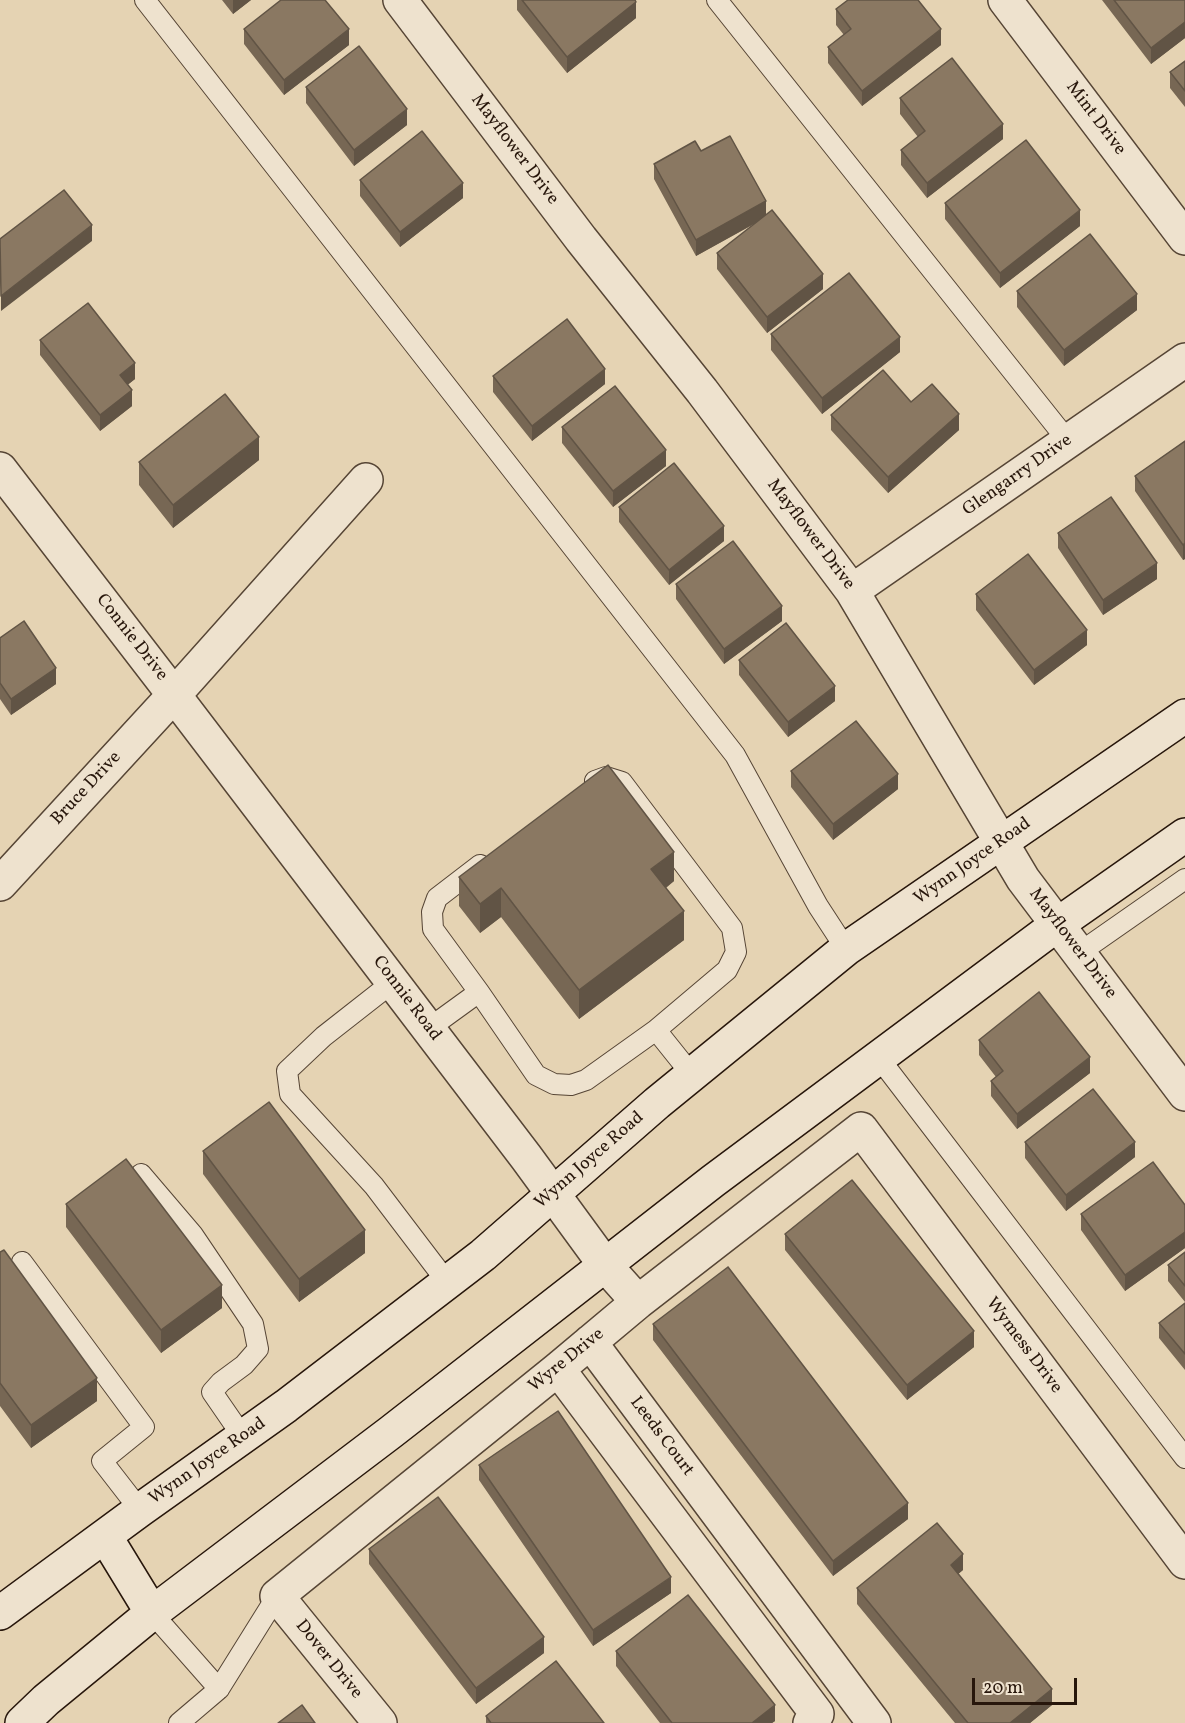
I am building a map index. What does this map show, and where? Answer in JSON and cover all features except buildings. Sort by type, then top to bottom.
[{"type":"street","name":"Mayflower Drive","points":[[400,0],[581,238],[702,391],[852,591],[1023,879],[1185,1094]]},
{"type":"street","name":"Mint Drive","points":[[1005,0],[1185,238]]},
{"type":"street","name":"Glengarry Drive","points":[[852,591],[1185,360]]},
{"type":"street","name":"Connie Drive","points":[[0,469],[174,695],[366,480]]},
{"type":"street","name":"Bruce Drive","points":[[0,884],[174,695]]},
{"type":"street","name":"Connie Road","points":[[174,695],[553,1193],[605,1265],[638,1302]]},
{"type":"street","name":"Wynn Joyce Road","points":[[0,1613],[286,1406],[483,1254],[692,1075],[846,949],[1185,716]]},
{"type":"street","points":[[22,1723],[46,1700],[152,1613],[391,1432],[713,1181],[1058,924],[1185,835]]},
{"type":"street","name":"Wyre Drive","points":[[277,1596],[638,1302],[861,1130]]},
{"type":"street","name":"Wymess Drive","points":[[861,1130],[1185,1562]]},
{"type":"street","name":"Leeds Court","points":[[591,1342],[874,1723]]},
{"type":"street","points":[[558,1369],[699,1557],[813,1719],[849,1690]]},
{"type":"street","points":[[699,1557],[732,1532]]},
{"type":"street","points":[[105,1536],[152,1613]]},
{"type":"street","name":"Dover Drive","points":[[277,1596],[380,1723]]},
{"type":"lane","points":[[144,0],[735,755],[818,906],[846,949]]},
{"type":"lane","points":[[717,0],[1068,441]]},
{"type":"lane","points":[[494,855],[437,898],[432,912],[433,929],[536,1075],[554,1084],[571,1085],[586,1080],[656,1030],[727,970],[736,952],[732,928],[622,782],[606,777],[589,783],[580,790]]},
{"type":"lane","points":[[1079,953],[1185,879]]},
{"type":"lane","points":[[393,982],[324,1036],[287,1071],[290,1094],[374,1186],[447,1282]]},
{"type":"lane","points":[[428,1029],[479,992]]},
{"type":"lane","points":[[656,1030],[692,1075]]},
{"type":"lane","points":[[879,1058],[1185,1458]]},
{"type":"lane","points":[[141,1173],[193,1235],[253,1324],[258,1349],[244,1365],[212,1392],[243,1437]]},
{"type":"lane","points":[[22,1262],[144,1427],[102,1461],[140,1510]]},
{"type":"lane","points":[[179,1723],[219,1689],[277,1596]]},
{"type":"lane","points":[[152,1613],[219,1689]]}]
